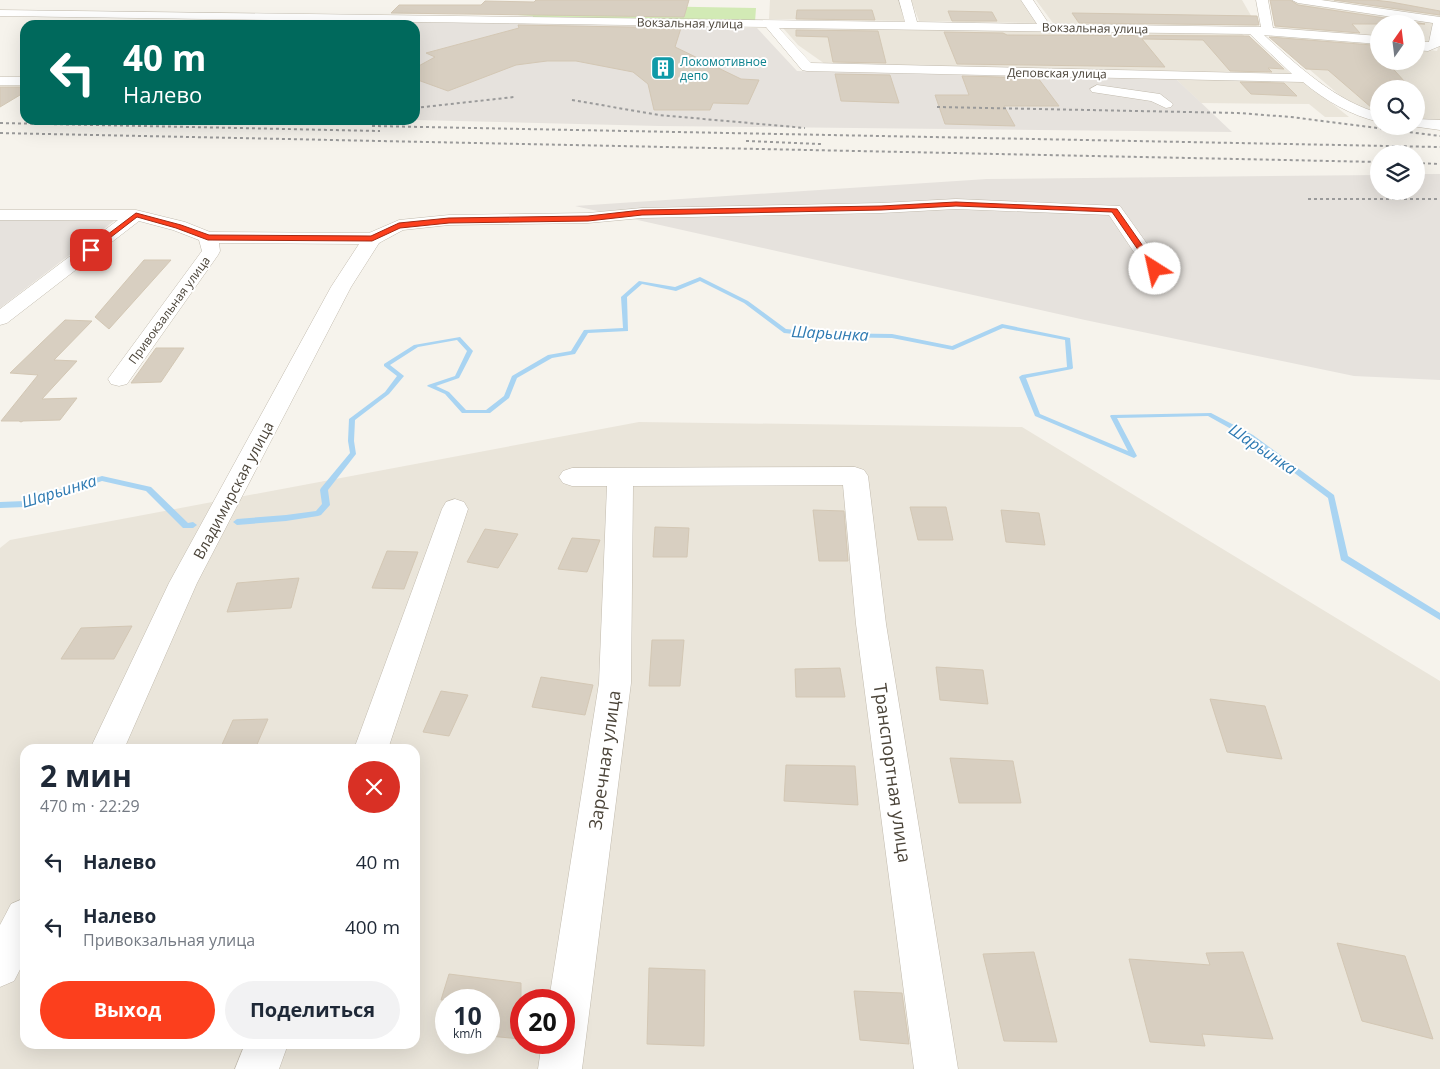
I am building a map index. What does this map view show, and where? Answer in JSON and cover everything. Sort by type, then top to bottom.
[{"type":"street","points":[[905,0],[912,25]]},
{"type":"street","points":[[1027,0],[1045,27]]},
{"type":"street","points":[[1262,0],[1268,30]]},
{"type":"street","points":[[1298,0],[1439,21],[1435,44],[1425,47]]},
{"type":"street","points":[[68,13],[82,4]]},
{"type":"street","name":"Вокзальная улица","points":[[0,13],[1268,30],[1370,39]]},
{"type":"street","points":[[0,22],[15,13]]},
{"type":"street","points":[[174,20],[182,15]]},
{"type":"street","name":"Деповская улица","points":[[769,24],[807,67],[1308,78]]},
{"type":"street","points":[[1252,30],[1277,54],[1345,106],[1370,117]]},
{"type":"street","points":[[879,69],[908,83]]},
{"type":"street","points":[[0,81],[20,81]]},
{"type":"street","points":[[1079,88],[1155,97],[1166,104]]},
{"type":"street","points":[[1425,123],[1440,125]]},
{"type":"street","points":[[0,215],[136,215],[179,226],[208,237],[372,239],[399,226],[449,220],[588,218],[642,213],[976,205],[1114,210],[1155,269]]},
{"type":"street","points":[[0,319],[136,215]]},
{"type":"street","name":"Привокзальная улица","points":[[119,379],[211,251],[208,237]]},
{"type":"street","name":"Владимирская улица","points":[[109,744],[183,583],[341,287],[372,239]]},
{"type":"street","name":"Транспортная улица","points":[[620,477],[855,476],[872,624],[936,1069]]},
{"type":"street","points":[[572,477],[620,477]]},
{"type":"street","name":"Заречная улица","points":[[572,989],[615,684],[620,477]]},
{"type":"street","points":[[372,744],[455,509]]},
{"type":"street","points":[[0,967],[20,928]]},
{"type":"street","points":[[257,1069],[264,1049]]},
{"type":"street","name":"Заречная улица","points":[[560,1069],[562,1054]]},
{"type":"shaded area","points":[[770,0],[898,0],[905,21],[769,19]]},
{"type":"shaded area","points":[[911,0],[1021,0],[1037,23],[919,21]]},
{"type":"shaded area","points":[[1036,0],[1242,0],[1257,26],[1053,23]]},
{"type":"shaded area","points":[[1271,0],[1307,2],[1389,15],[1370,15],[1370,39],[1275,28]]},
{"type":"shaded area","points":[[1309,0],[1440,0],[1440,19],[1425,17],[1425,15],[1412,15]]},
{"type":"shaded area","points":[[1425,21],[1433,22],[1429,45],[1425,45]]},
{"type":"shaded area","points":[[420,22],[757,28],[797,71],[1176,79],[1232,132],[659,126],[420,120]]},
{"type":"shaded area","points":[[783,28],[1242,34],[1291,74],[825,64],[798,45]]},
{"type":"shaded area","points":[[1270,36],[1370,42],[1370,70],[1425,70],[1425,49],[1437,51],[1440,42],[1440,123],[1425,121],[1425,80],[1370,80],[1370,112],[1343,98]]},
{"type":"shaded area","points":[[1176,79],[1304,81],[1349,117],[1325,117],[1309,104],[1201,103]]},
{"type":"shaded area","points":[[1425,174],[1440,174],[1440,380],[1354,376],[1085,320],[575,206],[987,179],[1370,175],[1370,200],[1425,200]]},
{"type":"shaded area","points":[[0,219],[114,221],[0,308]]},
{"type":"shaded area","points":[[639,422],[1022,427],[1440,681],[1440,1069],[0,1069],[0,548],[10,540]]},
{"type":"green space","points":[[526,4],[756,8],[755,22],[532,19],[533,16],[518,15]]},
{"type":"building","points":[[536,0],[689,0],[684,17],[391,13],[399,5],[481,5],[485,1],[534,2]]},
{"type":"building","points":[[1270,0],[1290,0],[1298,5],[1370,16],[1370,24],[1352,24],[1360,33],[1275,26]]},
{"type":"building","points":[[1334,0],[1391,2],[1440,11],[1440,15]]},
{"type":"building","points":[[797,10],[872,10],[875,20],[796,19]]},
{"type":"building","points":[[948,11],[992,12],[997,21],[952,21]]},
{"type":"building","points":[[1072,13],[1257,16],[1259,25],[1079,23]]},
{"type":"building","name":"Локомотивное депо","points":[[518,25],[681,28],[675,47],[741,79],[759,80],[748,104],[713,103],[710,110],[654,110],[648,84],[633,72],[576,61],[547,61],[516,65],[448,91],[420,81],[420,65],[435,57],[426,53],[519,28]]},
{"type":"building","points":[[796,30],[878,31],[886,63],[833,62],[828,37],[796,36]]},
{"type":"building","points":[[944,32],[1003,33],[1007,35],[1249,36],[1284,69],[1268,68],[1272,72],[1230,71],[1203,40],[1142,39],[1165,67],[957,64]]},
{"type":"building","points":[[1269,37],[1370,45],[1370,70],[1394,70],[1403,80],[1370,80],[1370,106],[1328,70],[1306,69]]},
{"type":"building","points":[[835,74],[890,75],[899,103],[841,101]]},
{"type":"building","points":[[962,76],[1038,78],[1059,106],[1004,106],[1015,126],[945,124],[935,95],[969,95]]},
{"type":"building","points":[[1240,82],[1284,83],[1297,96],[1251,94]]},
{"type":"building","points":[[0,87],[20,87],[20,95],[0,107]]},
{"type":"building","points":[[144,260],[171,260],[109,329],[95,317]]},
{"type":"building","points":[[65,320],[92,321],[54,360],[77,361],[42,399],[77,398],[60,420],[1,421],[38,375],[10,373]]},
{"type":"building","points":[[156,348],[184,348],[161,382],[131,383]]},
{"type":"building","points":[[910,507],[946,507],[953,540],[918,540]]},
{"type":"building","points":[[813,510],[844,511],[848,561],[819,561]]},
{"type":"building","points":[[1001,510],[1039,513],[1045,545],[1006,542]]},
{"type":"building","points":[[655,527],[689,528],[687,557],[653,557]]},
{"type":"building","points":[[485,529],[518,534],[498,568],[467,562]]},
{"type":"building","points":[[572,538],[600,540],[587,572],[558,569]]},
{"type":"building","points":[[387,551],[418,552],[404,589],[372,588]]},
{"type":"building","points":[[299,578],[291,608],[227,612],[237,583]]},
{"type":"building","points":[[132,626],[114,659],[61,659],[81,628]]},
{"type":"building","points":[[652,640],[684,640],[680,686],[649,686]]},
{"type":"building","points":[[936,667],[983,670],[988,704],[940,700]]},
{"type":"building","points":[[840,668],[845,697],[796,697],[795,669]]},
{"type":"building","points":[[541,677],[593,685],[585,715],[532,707]]},
{"type":"building","points":[[441,691],[468,695],[449,736],[423,732]]},
{"type":"building","points":[[1210,699],[1265,706],[1282,759],[1227,752]]},
{"type":"building","points":[[268,719],[257,744],[222,744],[233,720]]},
{"type":"building","points":[[950,758],[1013,761],[1021,803],[959,803]]},
{"type":"building","points":[[786,765],[855,766],[858,805],[784,801]]},
{"type":"building","points":[[1337,943],[1405,956],[1433,1039],[1362,1021]]},
{"type":"building","points":[[1034,952],[1057,1042],[1004,1041],[983,954]]},
{"type":"building","points":[[1243,952],[1273,1039],[1202,1034],[1205,1046],[1150,1042],[1129,959],[1210,965],[1206,953]]},
{"type":"building","points":[[649,968],[705,970],[704,1046],[647,1044]]},
{"type":"building","points":[[449,974],[521,983],[521,989],[510,989],[510,1038],[500,1037],[500,989],[444,989]]},
{"type":"building","points":[[854,991],[902,993],[909,1044],[860,1040]]},
{"type":"waterway","name":"Шарьинка","points":[[237,522],[318,513],[326,505],[324,490],[353,454],[351,441],[352,419],[387,393],[401,376],[386,365],[416,346],[458,338],[470,351],[457,377],[430,386],[447,393],[464,412],[488,412],[507,397],[514,377],[550,356],[573,353],[586,331],[626,330],[624,297],[641,282],[676,289],[700,279],[746,302],[784,331],[823,335],[892,336],[953,348],[1002,326],[1068,339],[1070,368],[1022,377],[1037,415],[1134,456],[1113,416],[1209,414],[1251,437],[1331,497],[1344,558],[1440,617]]},
{"type":"waterway","name":"Шарьинка","points":[[0,505],[25,504],[102,478],[148,489],[186,526],[193,525]]},
{"type":"railway","points":[[420,107],[514,97]]},
{"type":"railway","points":[[572,100],[659,115],[805,128]]},
{"type":"railway","points":[[937,107],[1238,113],[1291,117],[1440,136]]},
{"type":"railway","points":[[0,123],[20,123]]},
{"type":"railway","points":[[95,125],[380,131]]},
{"type":"railway","points":[[372,126],[1440,147]]},
{"type":"railway","points":[[0,133],[1370,162]]},
{"type":"railway","points":[[746,141],[821,144]]},
{"type":"railway","points":[[1425,163],[1440,164]]},
{"type":"railway","points":[[1308,199],[1440,199]]},
{"type":"place","name":"Локомотивное депо","points":[[663,68]]},
{"type":"route","points":[[91,250],[136,215],[179,226],[208,237],[372,239],[399,226],[449,220],[588,218],[642,213],[746,212],[956,204],[1114,210],[1155,269]]}]
